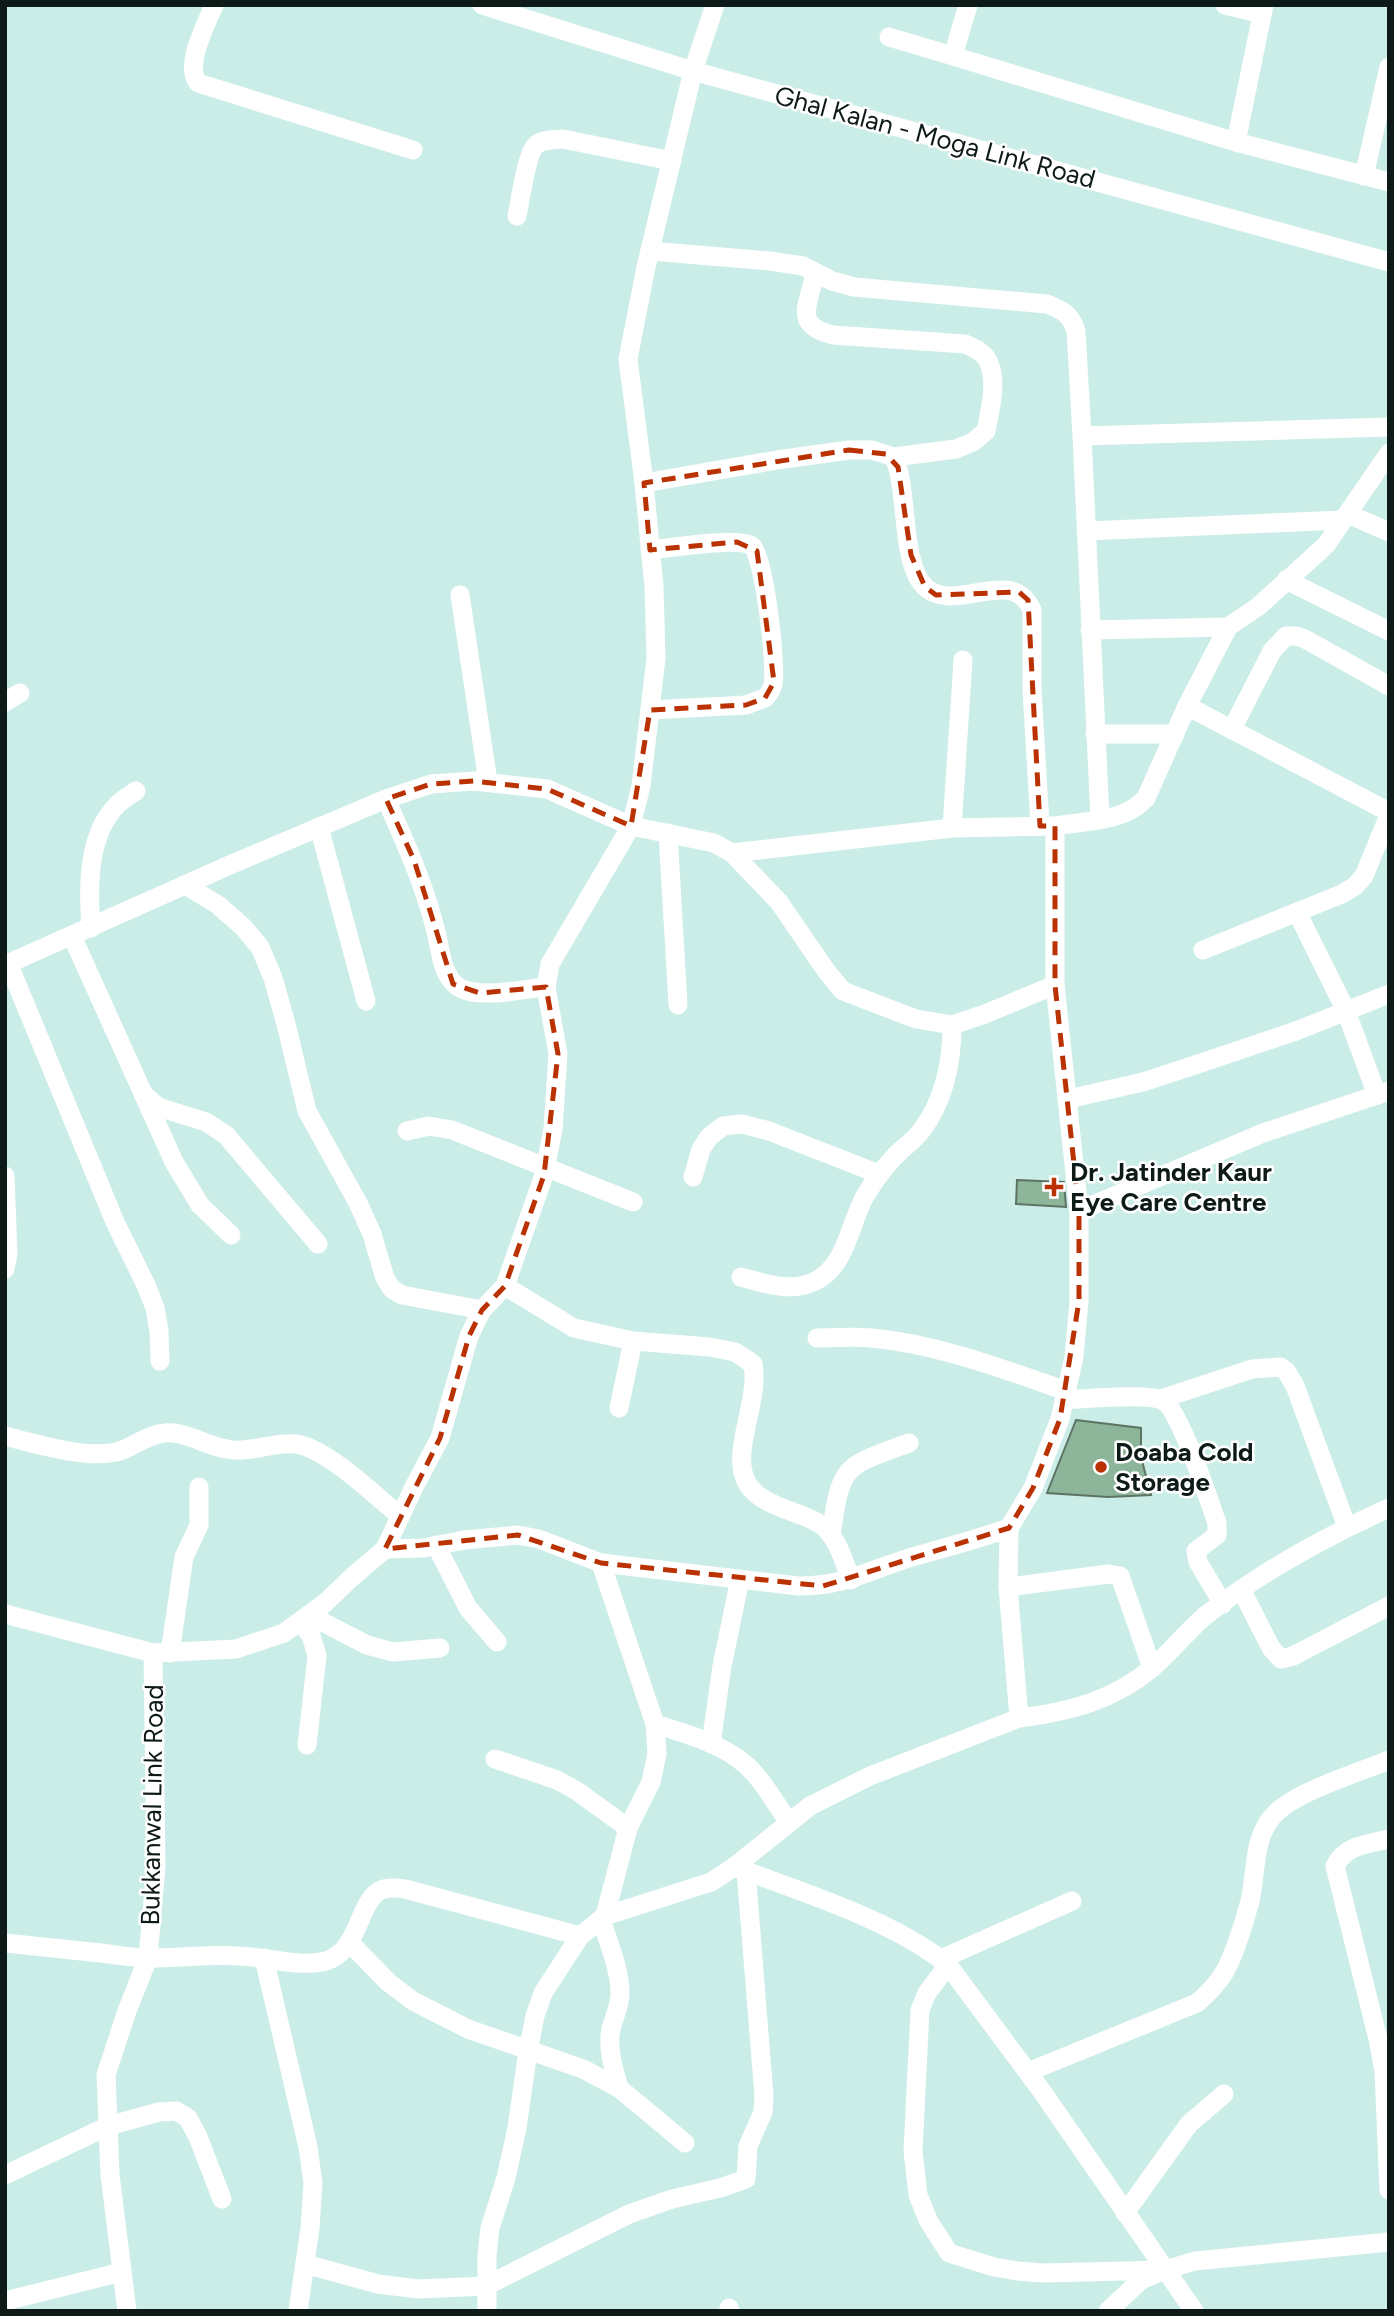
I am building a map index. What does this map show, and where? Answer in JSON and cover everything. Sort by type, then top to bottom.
[{"type":"street","points":[[214,5],[193,63],[193,78],[198,83],[413,150]]},
{"type":"street","name":"Ghal Kalan - Moga Link Road","points":[[482,5],[693,71],[1389,262]]},
{"type":"street","points":[[200,1488],[199,1525],[184,1558],[162,1653],[236,1649],[284,1633],[325,1603],[386,1549],[440,1438],[469,1336],[482,1310],[505,1286],[546,1167],[553,1129],[558,1054],[546,986],[550,964],[631,826],[641,786],[656,658],[644,482],[628,359],[650,251],[693,71],[715,5]]},
{"type":"street","points":[[953,56],[968,5]]},
{"type":"street","points":[[1225,5],[1263,10],[1237,142]]},
{"type":"street","points":[[889,37],[1237,142],[1389,182]]},
{"type":"street","points":[[1364,176],[1389,67]]},
{"type":"street","points":[[517,216],[530,154],[536,145],[548,140],[563,139],[671,161]]},
{"type":"street","points":[[650,251],[770,261],[803,266],[815,274],[854,287],[1047,304],[1066,312],[1076,331],[1100,819]]},
{"type":"street","points":[[644,482],[849,450],[872,450],[894,457],[956,449],[973,442],[986,431],[992,380],[988,362],[979,351],[965,344],[833,335],[817,331],[809,324],[806,315],[815,274]]},
{"type":"street","points":[[1082,436],[1389,428]]},
{"type":"street","points":[[894,457],[901,478],[911,555],[918,577],[925,587],[936,595],[954,596],[1002,590],[1019,592],[1028,600],[1032,610],[1032,689],[1048,826],[1055,985],[1079,1211],[1079,1301],[1074,1357],[1060,1419],[1033,1488],[1009,1528],[1008,1587],[1019,1718]]},
{"type":"street","points":[[732,853],[952,828],[1048,826],[1100,819],[1126,813],[1139,806],[1146,798],[1187,706],[1228,627],[1259,606],[1326,545],[1388,458]]},
{"type":"street","points":[[1086,531],[1345,517],[1389,532]]},
{"type":"street","points":[[650,550],[737,542],[753,546],[760,561],[769,611],[774,682],[765,698],[746,705],[650,710]]},
{"type":"street","points":[[1286,580],[1389,631]]},
{"type":"street","points":[[460,595],[488,782]]},
{"type":"street","points":[[1090,630],[1228,627]]},
{"type":"street","points":[[1232,729],[1272,651],[1286,636],[1306,639],[1389,686]]},
{"type":"street","points":[[952,828],[963,660]]},
{"type":"street","points":[[1187,706],[1388,818],[1364,876],[1355,886],[1342,894],[1203,950]]},
{"type":"street","points":[[1095,734],[1175,734]]},
{"type":"street","points":[[160,1361],[155,1308],[115,1222],[7,965],[319,827],[431,783],[488,782],[547,789],[631,826],[714,843],[732,853],[779,902],[827,972],[843,990],[916,1019],[952,1025],[1055,985]]},
{"type":"street","points":[[91,928],[88,893],[98,838],[106,820],[118,804],[136,791]]},
{"type":"street","points":[[386,799],[414,860],[446,974],[453,984],[463,990],[480,993],[546,986]]},
{"type":"street","points":[[319,827],[366,1001]]},
{"type":"street","points":[[668,833],[678,1006]]},
{"type":"street","points":[[187,886],[218,905],[243,927],[260,947],[273,978],[307,1111],[358,1203],[372,1234],[385,1278],[392,1289],[410,1297],[482,1310]]},
{"type":"street","points":[[1079,1211],[1263,1133],[1383,1093],[1297,912]]},
{"type":"street","points":[[72,936],[188,1188],[200,1205],[231,1235]]},
{"type":"street","points":[[1068,1100],[1143,1082],[1296,1031],[1389,994]]},
{"type":"street","points":[[741,1277],[787,1287],[804,1286],[829,1272],[837,1261],[864,1197],[879,1174],[920,1132],[934,1110],[946,1079],[952,1025]]},
{"type":"street","points":[[142,1093],[158,1107],[206,1122],[226,1135],[318,1244]]},
{"type":"street","points":[[693,1177],[701,1150],[709,1137],[723,1126],[742,1124],[769,1131],[879,1174]]},
{"type":"street","points":[[407,1131],[440,1126],[633,1202]]},
{"type":"street","points":[[5,1176],[8,1254],[5,1267]]},
{"type":"street","points":[[505,1286],[574,1328],[633,1340],[735,1352],[752,1364],[755,1391],[742,1450],[746,1481],[765,1499],[821,1524],[831,1535],[851,1580]]},
{"type":"street","points":[[817,1338],[869,1337],[906,1342],[978,1361],[1065,1395],[1161,1399],[1252,1369],[1280,1367],[1286,1371],[1295,1386],[1347,1527]]},
{"type":"street","points":[[619,1408],[633,1340]]},
{"type":"street","points":[[1161,1399],[1169,1405],[1177,1420],[1217,1523],[1217,1535],[1196,1551],[1198,1562],[1223,1604]]},
{"type":"street","points":[[5,1436],[99,1455],[117,1452],[152,1435],[166,1433],[183,1435],[227,1450],[296,1444],[314,1449],[328,1458],[400,1516]]},
{"type":"street","points":[[831,1535],[836,1495],[850,1468],[864,1459],[909,1443]]},
{"type":"street","points":[[486,2311],[490,2228],[506,2178],[517,2129],[536,2016],[543,1993],[580,1936],[603,1917],[711,1882],[740,1869],[810,1806],[870,1776],[1019,1718],[1060,1713],[1116,1693],[1152,1668],[1205,1617],[1242,1591],[1347,1527],[1389,1508]]},
{"type":"street","points":[[386,1549],[518,1535],[539,1539],[601,1563],[798,1586],[823,1586],[851,1580],[908,1559],[966,1544],[1009,1528]]},
{"type":"street","points":[[436,1545],[468,1608],[497,1642]]},
{"type":"street","points":[[601,1563],[655,1724],[657,1754],[650,1782],[628,1828],[603,1917],[619,1981],[620,1995],[617,2014],[611,2028],[610,2044],[619,2088]]},
{"type":"street","points":[[1008,1587],[1108,1574],[1119,1576],[1152,1668]]},
{"type":"street","points":[[711,1744],[722,1666],[740,1579]]},
{"type":"street","points":[[1242,1591],[1270,1648],[1281,1659],[1293,1656],[1389,1606]]},
{"type":"street","name":"Bukkanwal Link Road","points":[[5,1614],[162,1653],[156,1867],[148,1958],[106,2075],[110,2175],[127,2311]]},
{"type":"street","points":[[304,1618],[367,1645],[393,1652],[440,1648]]},
{"type":"street","points":[[304,1618],[317,1656],[307,1745]]},
{"type":"street","points":[[655,1724],[711,1744],[746,1765],[760,1780],[789,1823]]},
{"type":"street","points":[[495,1759],[557,1780],[628,1828]]},
{"type":"street","points":[[1028,2072],[1197,2003],[1214,1989],[1224,1974],[1250,1900],[1258,1849],[1265,1826],[1277,1812],[1296,1798],[1389,1760]]},
{"type":"street","points":[[1389,1839],[1352,1848],[1344,1852],[1335,1866],[1384,2071],[1389,2190]]},
{"type":"street","points":[[740,1869],[857,1914],[931,1950],[945,1962],[1028,2072],[1194,2311]]},
{"type":"street","points":[[305,2264],[378,2284],[418,2289],[486,2286],[629,2214],[746,2179],[748,2146],[763,2112],[764,2096],[740,1869]]},
{"type":"street","points":[[5,1943],[148,1958],[204,1955],[308,1963],[328,1961],[343,1951],[374,1894],[382,1889],[392,1888],[405,1889],[580,1936]]},
{"type":"street","points":[[1072,1901],[945,1962],[928,1993],[920,2010],[913,2151],[918,2195],[928,2220],[949,2253],[994,2267],[1044,2273],[1165,2270]]},
{"type":"street","points":[[349,1942],[388,1982],[412,2001],[468,2029],[583,2069],[619,2088],[685,2143]]},
{"type":"street","points":[[264,1958],[309,2147],[312,2171],[305,2264],[298,2311]]},
{"type":"street","points":[[1125,2213],[1189,2124],[1202,2110],[1224,2094]]},
{"type":"street","points":[[5,2175],[108,2126],[159,2112],[176,2111],[188,2118],[198,2137],[222,2199]]},
{"type":"street","points":[[1108,2311],[1141,2280],[1165,2270],[1206,2260],[1389,2242]]},
{"type":"street","points":[[9,2300],[122,2272]]},
{"type":"highlighted area","points":[[849,450],[886,454],[898,467],[911,555],[925,587],[936,595],[1019,592],[1028,600],[1040,826],[1055,826],[1055,985],[1079,1211],[1079,1301],[1060,1419],[1033,1488],[1009,1528],[823,1586],[601,1563],[518,1535],[385,1549],[440,1438],[469,1336],[482,1310],[505,1286],[544,1175],[558,1054],[546,987],[480,993],[453,984],[414,860],[386,799],[431,784],[474,781],[547,789],[631,826],[650,710],[746,705],[765,698],[774,682],[757,551],[737,542],[650,550],[644,483]]},
{"type":"building","points":[[1017,1180],[1064,1182],[1066,1207],[1016,1204]]},
{"type":"building","name":"Doaba Cold Storage","points":[[1076,1420],[1141,1428],[1141,1457],[1151,1495],[1108,1497],[1047,1493]]},
{"type":"place","name":"Dr. Jatinder Kaur Eye Care Centre","points":[[1054,1187]]},
{"type":"place","name":"Doaba Cold Storage","points":[[1101,1467]]}]
